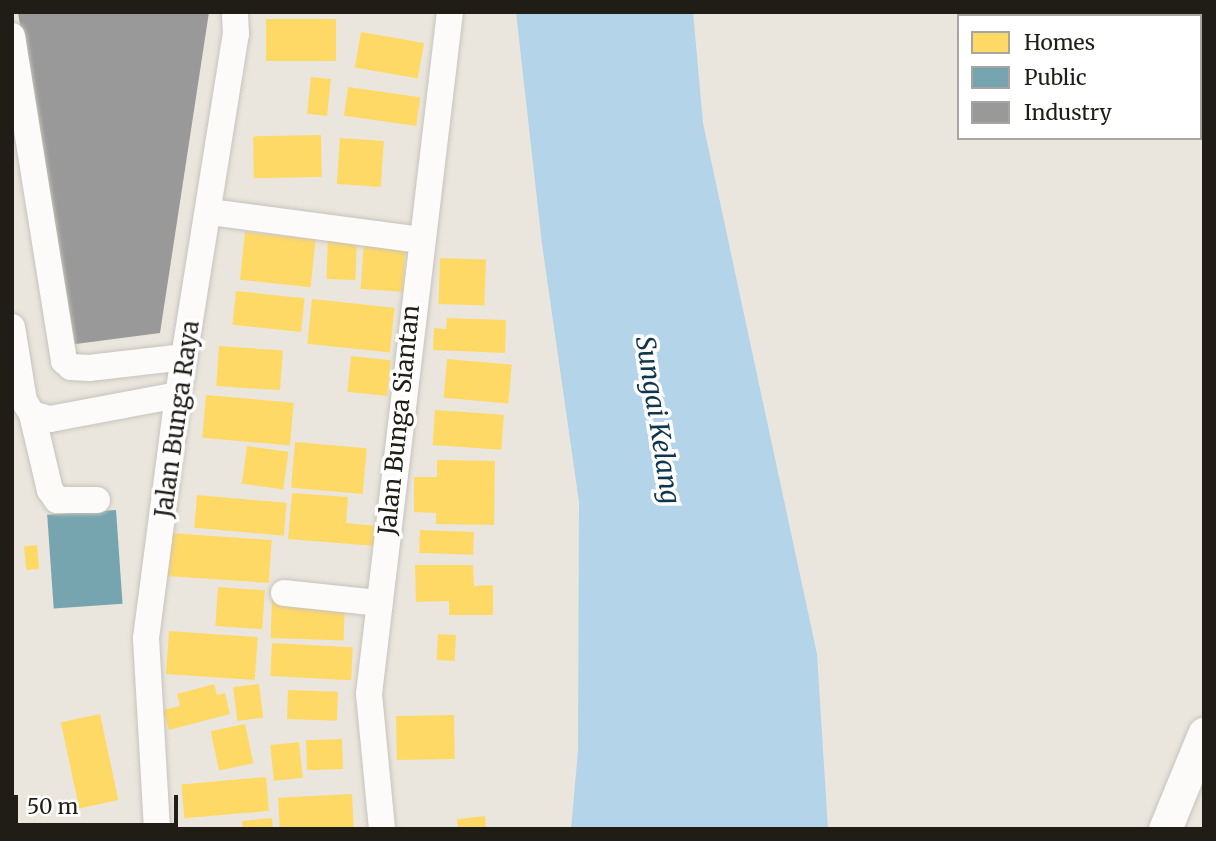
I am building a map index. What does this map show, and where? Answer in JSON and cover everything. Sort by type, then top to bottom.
[{"type":"main road","points":[[1165,829],[1204,734]]},
{"type":"street","name":"Jalan Bunga Raya","points":[[157,829],[146,638],[178,395],[211,212],[236,34],[235,12]]},
{"type":"street","name":"Jalan Bunga Siantan","points":[[382,829],[369,694],[450,12]]},
{"type":"street","points":[[12,36],[64,361],[71,367],[89,368],[184,357]]},
{"type":"street","points":[[211,212],[421,240]]},
{"type":"street","points":[[12,327],[24,401],[32,414],[50,490],[57,500],[97,500]]},
{"type":"street","points":[[32,414],[50,419],[178,395]]},
{"type":"street","points":[[284,593],[379,603]]},
{"type":"water","name":"Sungai Kelang","points":[[516,12],[693,12],[703,123],[817,654],[828,829],[571,829],[578,751],[579,502],[542,244]]},
{"type":"building: Homes","points":[[266,19],[336,19],[336,61],[266,61]]},
{"type":"building: Homes","points":[[361,32],[424,43],[418,79],[355,67]]},
{"type":"building: Homes","points":[[311,77],[331,79],[327,116],[307,114]]},
{"type":"building: Homes","points":[[348,87],[420,97],[416,126],[344,116]]},
{"type":"building: Homes","points":[[321,135],[322,177],[254,178],[253,136]]},
{"type":"building: Homes","points":[[340,138],[384,141],[381,187],[337,184]]},
{"type":"building: Homes","points":[[245,232],[316,239],[311,287],[240,280]]},
{"type":"building: Homes","points":[[328,235],[357,236],[355,280],[326,279]]},
{"type":"building: Homes","points":[[364,240],[406,243],[402,292],[361,289]]},
{"type":"building: Homes","points":[[440,258],[486,260],[484,306],[438,304]]},
{"type":"building: Homes","points":[[236,291],[305,298],[301,332],[232,325]]},
{"type":"building: Homes","points":[[312,299],[395,308],[390,352],[307,344]]},
{"type":"building: Homes","points":[[447,318],[506,320],[505,353],[433,350],[434,328],[446,329]]},
{"type":"building: Homes","points":[[219,346],[283,350],[280,390],[216,386]]},
{"type":"building: Homes","points":[[351,356],[391,360],[387,396],[347,392]]},
{"type":"building: Homes","points":[[447,359],[512,365],[508,404],[444,398]]},
{"type":"building: Homes","points":[[206,395],[294,403],[290,446],[202,438]]},
{"type":"building: Homes","points":[[435,410],[504,415],[501,450],[433,445]]},
{"type":"building: Homes","points":[[295,442],[367,448],[363,494],[291,488]]},
{"type":"building: Homes","points":[[247,446],[289,452],[283,489],[242,484]]},
{"type":"building: Homes","points":[[437,460],[495,461],[494,525],[436,524],[436,513],[414,512],[414,477],[437,477]]},
{"type":"building: Homes","points":[[292,493],[348,497],[346,523],[376,526],[375,546],[288,539]]},
{"type":"building: Homes","points":[[197,495],[287,503],[284,536],[194,528]]},
{"type":"building: Homes","points":[[420,530],[474,532],[473,555],[419,553]]},
{"type":"building: Homes","points":[[170,533],[272,540],[269,583],[167,576]]},
{"type":"building: Homes","points":[[37,545],[39,569],[26,570],[24,546]]},
{"type":"building: Homes","points":[[415,565],[473,565],[474,586],[493,585],[493,615],[449,615],[449,601],[416,602]]},
{"type":"building: Homes","points":[[218,587],[265,590],[262,629],[215,626]]},
{"type":"building: Homes","points":[[272,598],[345,601],[344,641],[271,638]]},
{"type":"building: Homes","points":[[169,631],[258,637],[255,680],[166,674]]},
{"type":"building: Homes","points":[[438,634],[456,635],[455,661],[437,660]]},
{"type":"building: Homes","points":[[272,643],[353,647],[351,680],[270,676]]},
{"type":"building: Homes","points":[[214,684],[217,695],[225,693],[230,714],[169,730],[163,710],[180,706],[177,694]]},
{"type":"building: Homes","points":[[259,684],[263,718],[237,721],[233,687]]},
{"type":"building: Homes","points":[[288,690],[338,692],[337,721],[287,719]]},
{"type":"building: Homes","points":[[100,714],[118,800],[79,808],[61,722]]},
{"type":"building: Homes","points":[[454,715],[455,759],[397,760],[396,716]]},
{"type":"building: Homes","points":[[245,724],[253,763],[219,770],[211,731]]},
{"type":"building: Homes","points":[[342,739],[343,769],[307,770],[306,740]]},
{"type":"building: Homes","points":[[299,742],[303,778],[274,781],[270,745]]},
{"type":"building: Homes","points":[[266,777],[269,811],[184,818],[181,784]]},
{"type":"building: Homes","points":[[352,794],[354,828],[280,829],[278,798]]},
{"type":"building: Homes","points":[[485,816],[486,829],[458,829],[457,819]]},
{"type":"building: Homes","points":[[272,818],[273,829],[243,829],[242,821]]},
{"type":"building: Public","points":[[116,510],[123,604],[54,609],[47,515]]},
{"type":"building: Industry","points":[[18,12],[209,12],[160,333],[68,345]]}]
